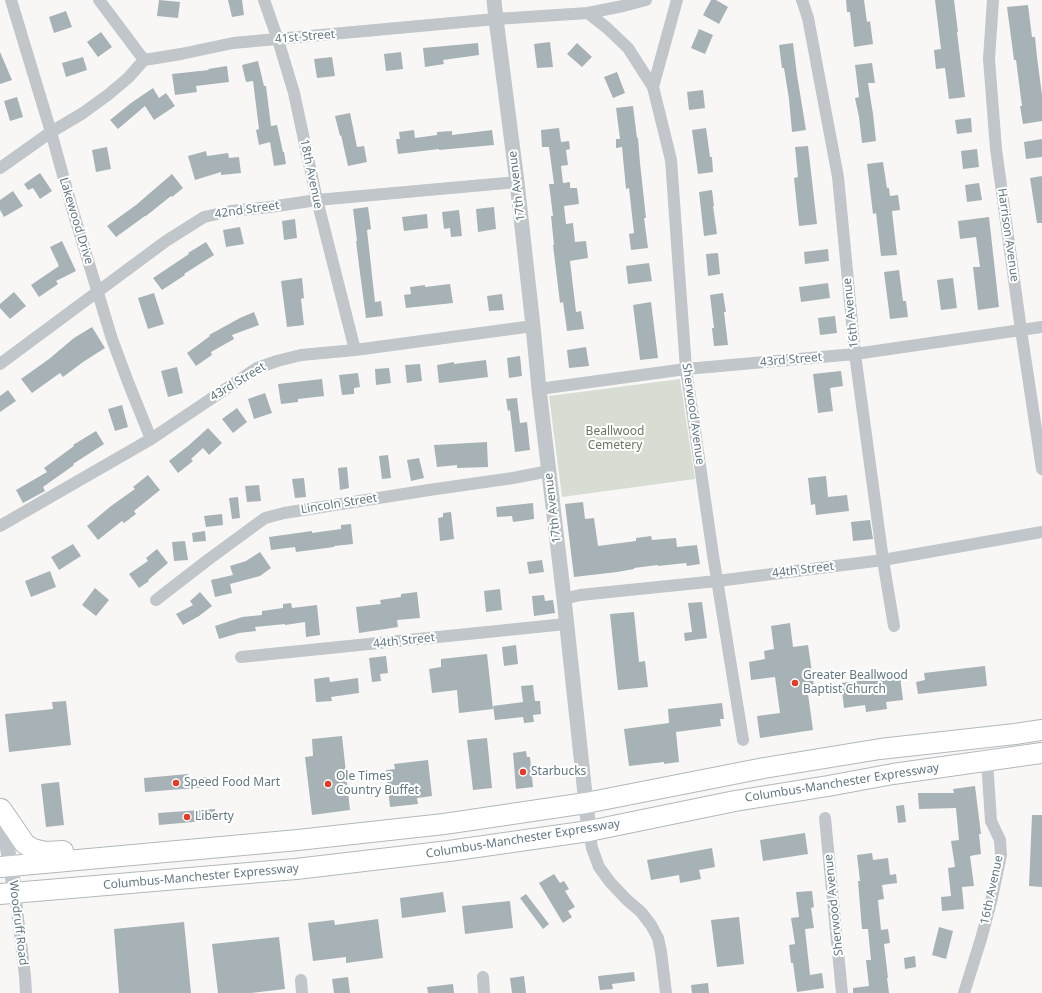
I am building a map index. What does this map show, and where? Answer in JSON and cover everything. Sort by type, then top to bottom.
[{"type":"main road","name":"Columbus-Manchester Expressway","points":[[5,866],[298,840],[444,824],[586,803],[764,768],[880,749],[1042,730]]},
{"type":"main road","name":"Columbus-Manchester Expressway","points":[[8,894],[296,869],[456,850],[589,831],[735,800],[828,786],[893,774],[1042,753]]},
{"type":"main road","points":[[0,807],[25,844],[33,849],[45,852],[91,849],[109,857]]},
{"type":"street","name":"Lakewood Drive","points":[[11,0],[112,339],[151,439]]},
{"type":"street","points":[[0,168],[109,94],[128,78],[144,60],[99,0]]},
{"type":"street","name":"18th Avenue","points":[[264,0],[294,93],[316,200],[354,350]]},
{"type":"street","name":"17th Avenue","points":[[494,0],[533,326],[589,831],[592,848],[599,867],[610,882],[641,912],[651,925],[658,938],[666,993]]},
{"type":"street","name":"41st Street","points":[[144,60],[233,44],[496,19],[588,14],[646,0]]},
{"type":"street","name":"Sherwood Avenue","points":[[653,87],[677,0]]},
{"type":"street","name":"16th Avenue","points":[[802,0],[808,18],[838,177],[855,354],[883,560],[894,626]]},
{"type":"street","name":"Harrison Avenue","points":[[993,0],[989,59],[996,149],[1042,469]]},
{"type":"street","name":"Sherwood Avenue","points":[[588,14],[607,28],[628,48],[653,87],[671,160],[686,370],[717,581],[743,740]]},
{"type":"street","name":"42nd Street","points":[[0,364],[166,241],[204,216],[316,200],[516,182]]},
{"type":"street","name":"43rd Street","points":[[0,526],[151,439],[257,368],[301,355],[354,350],[533,326]]},
{"type":"street","name":"43rd Street","points":[[539,389],[686,370],[855,354],[1042,327]]},
{"type":"street","name":"Lincoln Street","points":[[156,600],[265,518],[284,513],[513,478],[549,471]]},
{"type":"street","name":"44th Street","points":[[564,599],[580,595],[717,581],[883,560],[1042,532]]},
{"type":"street","name":"44th Street","points":[[241,657],[566,624]]},
{"type":"street","name":"16th Avenue","points":[[964,993],[985,924],[1001,855],[1000,840],[991,821],[987,761]]},
{"type":"street","name":"Woodruff Road","points":[[0,807],[9,852],[5,866],[8,894],[25,976],[26,993]]},
{"type":"street","name":"Sherwood Avenue","points":[[825,818],[842,993]]},
{"type":"street","points":[[483,977],[484,993]]},
{"type":"street","points":[[301,980],[302,993]]},
{"type":"green space","name":"Beallwood Cemetery","points":[[680,379],[695,479],[562,497],[549,396]]},
{"type":"building","points":[[159,0],[180,2],[178,18],[157,16]]},
{"type":"building","points":[[228,0],[242,0],[244,15],[232,17]]},
{"type":"building","points":[[711,0],[716,0],[728,7],[719,24],[703,15]]},
{"type":"building","points":[[846,0],[864,0],[867,22],[870,21],[873,44],[854,47],[850,12],[847,12]]},
{"type":"building","points":[[935,0],[954,0],[965,97],[949,99],[945,68],[936,69],[934,50],[941,49]]},
{"type":"building","points":[[1028,5],[1032,37],[1035,37],[1042,95],[1042,121],[1023,124],[1016,60],[1014,60],[1007,7]]},
{"type":"building","points":[[66,11],[72,27],[54,33],[49,17]]},
{"type":"building","points":[[699,29],[713,35],[705,54],[691,48]]},
{"type":"building","points":[[101,32],[112,47],[98,57],[87,42]]},
{"type":"building","points":[[550,42],[553,67],[537,68],[534,44]]},
{"type":"building","points":[[478,43],[479,55],[443,60],[444,64],[425,67],[423,48]]},
{"type":"building","points":[[577,43],[592,57],[582,67],[567,54]]},
{"type":"building","points":[[793,43],[806,130],[792,132],[789,99],[784,68],[782,68],[779,45]]},
{"type":"building","points":[[0,52],[12,80],[0,84]]},
{"type":"building","points":[[401,52],[403,69],[386,71],[384,54]]},
{"type":"building","points":[[83,57],[87,70],[66,77],[62,63]]},
{"type":"building","points":[[332,57],[335,76],[317,78],[314,59]]},
{"type":"building","points":[[258,61],[264,86],[266,86],[271,126],[277,125],[286,164],[274,166],[270,142],[259,145],[256,130],[259,129],[253,81],[246,82],[242,65]]},
{"type":"building","points":[[872,63],[875,83],[868,83],[876,141],[862,143],[855,98],[859,97],[855,65]]},
{"type":"building","points":[[227,66],[229,82],[196,86],[197,92],[175,95],[172,74],[209,70],[208,69]]},
{"type":"building","points":[[617,72],[625,93],[613,98],[604,77]]},
{"type":"building","points":[[153,88],[159,98],[166,93],[175,106],[154,120],[145,106],[118,129],[110,120]]},
{"type":"building","points":[[703,90],[705,108],[689,110],[687,92]]},
{"type":"building","points":[[17,97],[23,117],[10,121],[4,101]]},
{"type":"building","points":[[633,106],[638,138],[646,218],[644,218],[648,248],[631,250],[629,234],[634,233],[629,188],[626,189],[622,147],[616,148],[616,139],[620,139],[616,108]]},
{"type":"building","points":[[350,113],[357,147],[364,146],[367,162],[348,166],[335,116]]},
{"type":"building","points":[[971,118],[972,132],[957,134],[955,120]]},
{"type":"building","points":[[559,128],[561,142],[569,141],[570,149],[566,150],[568,165],[561,166],[563,183],[570,182],[570,188],[577,188],[579,204],[564,206],[566,224],[573,223],[575,242],[586,241],[588,258],[570,261],[576,312],[581,311],[584,329],[567,331],[563,302],[560,303],[553,245],[551,216],[553,216],[549,184],[554,184],[549,147],[542,147],[541,130]]},
{"type":"building","points":[[706,128],[710,157],[712,157],[713,172],[698,174],[692,130]]},
{"type":"building","points":[[414,130],[415,138],[437,135],[437,132],[452,131],[452,135],[492,130],[494,145],[398,154],[396,139],[400,139],[399,132]]},
{"type":"building","points":[[1042,139],[1042,157],[1026,159],[1024,142]]},
{"type":"building","points":[[808,146],[817,224],[799,226],[794,178],[798,177],[795,147]]},
{"type":"building","points":[[107,147],[111,169],[96,172],[92,150]]},
{"type":"building","points":[[977,149],[979,167],[963,169],[961,151]]},
{"type":"building","points":[[206,151],[207,156],[228,153],[229,158],[239,157],[241,173],[221,175],[221,172],[195,180],[188,156]]},
{"type":"building","points":[[883,162],[887,188],[889,188],[890,196],[898,195],[900,210],[892,211],[897,255],[881,256],[876,213],[873,214],[867,164]]},
{"type":"building","points":[[40,173],[52,191],[40,199],[33,188],[28,190],[24,184]]},
{"type":"building","points":[[172,174],[183,188],[116,237],[107,226],[136,205]]},
{"type":"building","points":[[1042,176],[1042,223],[1037,223],[1030,178]]},
{"type":"building","points":[[979,183],[982,200],[967,202],[965,185]]},
{"type":"building","points":[[712,190],[717,234],[704,236],[699,192]]},
{"type":"building","points":[[13,191],[23,206],[4,217],[0,210],[0,200]]},
{"type":"building","points":[[368,207],[371,229],[367,230],[375,302],[381,301],[383,316],[366,318],[353,209]]},
{"type":"building","points":[[494,207],[496,229],[478,232],[476,209]]},
{"type":"building","points":[[459,210],[462,236],[451,237],[450,228],[444,229],[442,212]]},
{"type":"building","points":[[427,214],[428,228],[404,231],[402,217]]},
{"type":"building","points":[[989,217],[999,307],[978,310],[973,267],[980,267],[976,237],[960,239],[958,221]]},
{"type":"building","points":[[295,219],[297,238],[284,240],[282,221]]},
{"type":"building","points":[[240,227],[244,244],[226,247],[223,230]]},
{"type":"building","points":[[62,241],[76,271],[56,281],[58,284],[39,297],[31,285],[59,266],[50,247]]},
{"type":"building","points":[[206,242],[214,255],[162,290],[153,278]]},
{"type":"building","points":[[828,249],[829,261],[805,264],[804,252]]},
{"type":"building","points":[[718,253],[720,274],[708,276],[706,254]]},
{"type":"building","points":[[649,263],[652,281],[628,284],[626,266]]},
{"type":"building","points":[[899,270],[903,301],[906,301],[908,317],[890,319],[884,272]]},
{"type":"building","points":[[302,278],[304,298],[301,299],[304,325],[287,327],[281,281]]},
{"type":"building","points":[[953,278],[957,308],[941,310],[937,280]]},
{"type":"building","points":[[828,283],[830,298],[801,302],[799,287]]},
{"type":"building","points":[[450,284],[453,303],[406,308],[404,295],[411,294],[410,287]]},
{"type":"building","points":[[14,292],[26,306],[10,319],[0,308],[0,304]]},
{"type":"building","points":[[154,293],[164,324],[148,329],[138,298]]},
{"type":"building","points":[[723,293],[728,345],[714,346],[712,328],[714,328],[710,295]]},
{"type":"building","points":[[502,294],[504,310],[489,311],[487,296]]},
{"type":"building","points":[[651,302],[658,358],[640,360],[633,305]]},
{"type":"building","points":[[254,312],[259,325],[232,335],[234,339],[211,352],[212,355],[196,366],[187,353],[210,336],[209,335]]},
{"type":"building","points":[[835,316],[837,333],[820,335],[818,318]]},
{"type":"building","points":[[92,327],[105,348],[63,377],[60,373],[32,393],[21,379],[49,359],[74,338]]},
{"type":"building","points":[[586,347],[589,366],[569,368],[567,350]]},
{"type":"building","points":[[520,356],[522,376],[509,378],[507,358]]},
{"type":"building","points":[[486,360],[488,377],[439,383],[437,365],[454,362],[454,364]]},
{"type":"building","points":[[420,364],[422,381],[407,383],[405,365]]},
{"type":"building","points":[[177,367],[183,393],[168,397],[161,371]]},
{"type":"building","points":[[389,368],[391,383],[376,385],[375,369]]},
{"type":"building","points":[[841,371],[843,386],[830,388],[833,411],[818,413],[813,374]]},
{"type":"building","points":[[358,373],[360,387],[354,388],[354,394],[342,395],[339,375]]},
{"type":"building","points":[[322,379],[324,396],[298,399],[298,402],[281,404],[278,384]]},
{"type":"building","points":[[8,390],[16,401],[0,412],[0,396]]},
{"type":"building","points":[[265,393],[272,413],[254,419],[248,399]]},
{"type":"building","points":[[517,398],[520,423],[527,422],[530,450],[515,452],[510,410],[508,411],[506,399]]},
{"type":"building","points":[[122,405],[128,427],[115,431],[108,409]]},
{"type":"building","points":[[237,408],[247,422],[233,433],[222,419]]},
{"type":"building","points":[[208,428],[222,443],[209,455],[203,448],[191,459],[193,461],[178,473],[169,461]]},
{"type":"building","points":[[96,431],[104,444],[73,464],[74,465],[43,487],[45,491],[23,503],[16,490],[47,472],[44,468],[74,446],[73,445]]},
{"type":"building","points":[[487,442],[488,467],[457,468],[457,465],[437,467],[434,445]]},
{"type":"building","points":[[388,455],[391,478],[382,479],[379,456]]},
{"type":"building","points":[[419,458],[424,478],[411,481],[407,460]]},
{"type":"building","points":[[347,467],[349,488],[340,490],[338,468]]},
{"type":"building","points":[[148,475],[160,490],[134,511],[136,514],[124,523],[122,521],[98,540],[87,526],[135,489],[133,487]]},
{"type":"building","points":[[826,476],[828,497],[847,495],[849,511],[816,515],[815,504],[811,505],[808,478]]},
{"type":"building","points":[[304,478],[306,497],[295,498],[292,479]]},
{"type":"building","points":[[259,485],[261,501],[247,502],[245,486]]},
{"type":"building","points":[[238,497],[240,518],[232,519],[229,498]]},
{"type":"building","points":[[583,502],[585,519],[594,518],[598,546],[636,541],[636,538],[651,536],[652,540],[676,538],[677,547],[697,545],[700,564],[687,566],[686,563],[658,565],[574,577],[565,504]]},
{"type":"building","points":[[533,503],[534,519],[513,522],[512,516],[497,517],[496,507]]},
{"type":"building","points":[[451,512],[454,539],[440,541],[438,518],[443,517],[443,513]]},
{"type":"building","points":[[222,514],[223,525],[206,527],[204,516]]},
{"type":"building","points":[[870,520],[873,539],[853,541],[851,522]]},
{"type":"building","points":[[351,524],[353,544],[296,552],[295,547],[271,550],[269,537],[312,531],[312,533],[341,529],[341,525]]},
{"type":"building","points":[[205,531],[206,541],[193,542],[192,533]]},
{"type":"building","points":[[185,541],[188,560],[174,561],[172,542]]},
{"type":"building","points":[[73,544],[81,556],[59,570],[51,557]]},
{"type":"building","points":[[157,549],[168,563],[148,580],[149,581],[139,588],[129,574],[148,561],[146,558]]},
{"type":"building","points":[[260,552],[271,568],[260,576],[230,584],[232,593],[215,597],[211,580],[233,575],[230,566],[246,561]]},
{"type":"building","points":[[542,560],[544,572],[529,574],[527,562]]},
{"type":"building","points":[[50,571],[56,587],[31,597],[25,581]]},
{"type":"building","points":[[95,588],[109,600],[96,616],[82,605]]},
{"type":"building","points":[[500,589],[502,610],[486,612],[484,591]]},
{"type":"building","points":[[200,592],[212,606],[199,616],[183,625],[176,614],[193,605],[190,601]]},
{"type":"building","points":[[417,592],[420,618],[397,620],[398,627],[359,633],[356,607],[381,604],[380,600],[401,597],[401,594]]},
{"type":"building","points":[[544,595],[545,601],[553,600],[555,613],[534,616],[532,596]]},
{"type":"building","points":[[702,602],[707,638],[685,641],[684,633],[692,632],[688,603]]},
{"type":"building","points":[[291,603],[292,608],[317,605],[320,635],[306,637],[305,622],[255,627],[256,631],[239,633],[219,639],[215,626],[242,617],[262,615],[262,611],[283,608],[283,604]]},
{"type":"building","points":[[634,612],[639,662],[645,661],[648,687],[618,690],[610,614]]},
{"type":"building","name":"Greater Beallwood Baptist Church","points":[[790,623],[793,647],[808,645],[814,686],[807,687],[813,730],[760,738],[757,716],[780,713],[775,677],[751,680],[749,662],[765,659],[764,651],[774,649],[771,626]]},
{"type":"building","points":[[516,645],[518,664],[504,666],[502,647]]},
{"type":"building","points":[[487,654],[493,709],[459,713],[457,690],[432,693],[429,669],[441,667],[441,659]]},
{"type":"building","points":[[386,656],[388,673],[380,674],[381,681],[372,682],[369,658]]},
{"type":"building","points":[[985,666],[987,686],[918,694],[916,682],[925,680],[924,673]]},
{"type":"building","points":[[900,676],[903,700],[886,702],[887,709],[866,712],[865,705],[844,708],[841,683]]},
{"type":"building","points":[[329,677],[330,682],[358,678],[359,693],[331,697],[332,701],[316,702],[314,679]]},
{"type":"building","points":[[533,685],[535,701],[540,701],[541,714],[533,715],[534,722],[524,723],[523,717],[495,720],[493,706],[523,702],[521,686]]},
{"type":"building","points":[[66,701],[71,745],[9,752],[5,714],[53,709],[52,702]]},
{"type":"building","points":[[722,703],[724,719],[720,719],[721,726],[676,732],[679,762],[629,766],[624,729],[669,723],[668,709]]},
{"type":"building","name":"Ole Times Country Buffet","points":[[342,736],[350,810],[312,815],[305,757],[313,756],[312,739]]},
{"type":"building","points":[[487,738],[492,788],[473,790],[467,740]]},
{"type":"building","name":"Starbucks","points":[[526,751],[527,757],[530,757],[533,787],[516,789],[513,753]]},
{"type":"building","points":[[428,760],[432,796],[417,798],[418,804],[390,807],[386,770],[395,769],[394,764]]},
{"type":"building","name":"Speed Food Mart","points":[[188,774],[188,779],[207,777],[208,787],[145,792],[144,778]]},
{"type":"building","points":[[59,782],[64,825],[46,827],[41,784]]},
{"type":"building","points":[[975,786],[981,834],[979,834],[981,854],[970,856],[974,886],[962,887],[964,909],[942,911],[941,897],[951,896],[948,868],[955,867],[951,841],[959,840],[956,808],[919,809],[918,793],[954,793],[953,789]]},
{"type":"building","points":[[904,805],[906,822],[898,823],[896,806]]},
{"type":"building","name":"Liberty","points":[[215,809],[216,820],[159,825],[158,813]]},
{"type":"building","points":[[1032,815],[1042,815],[1042,887],[1029,886]]},
{"type":"building","points":[[805,833],[808,854],[763,861],[760,840]]},
{"type":"building","points":[[712,848],[715,867],[699,870],[701,879],[680,883],[679,875],[651,880],[647,860]]},
{"type":"building","points":[[872,853],[873,860],[888,858],[890,875],[896,874],[897,883],[882,885],[884,899],[878,900],[881,930],[888,929],[890,943],[884,944],[889,993],[853,993],[853,988],[869,986],[866,960],[871,960],[868,929],[862,929],[858,881],[860,881],[857,855]]},
{"type":"building","points":[[554,874],[560,883],[564,881],[569,889],[565,891],[575,907],[568,911],[572,917],[563,923],[539,883]]},
{"type":"building","points":[[812,891],[814,907],[811,908],[814,928],[805,929],[810,975],[822,973],[824,988],[797,992],[789,945],[795,944],[791,918],[799,917],[796,892]]},
{"type":"building","points":[[443,892],[446,912],[402,918],[400,898]]},
{"type":"building","points":[[526,894],[549,924],[543,929],[520,898]]},
{"type":"building","points":[[510,901],[513,928],[465,934],[462,906]]},
{"type":"building","points":[[739,917],[744,964],[717,967],[711,920]]},
{"type":"building","points":[[378,919],[383,958],[346,963],[346,957],[313,961],[308,923],[334,920],[335,925]]},
{"type":"building","points":[[184,922],[191,993],[119,993],[114,929]]},
{"type":"building","points":[[939,927],[953,931],[946,959],[932,955]]},
{"type":"building","points":[[279,937],[285,989],[251,993],[218,993],[212,944]]},
{"type":"building","points":[[915,956],[916,967],[905,969],[904,958]]},
{"type":"building","points":[[634,972],[635,981],[612,984],[613,989],[600,990],[598,976]]},
{"type":"building","points":[[524,976],[526,993],[512,993],[510,978]]},
{"type":"building","points":[[348,977],[350,993],[334,993],[332,979]]},
{"type":"building","points":[[708,983],[709,993],[692,993],[691,985]]},
{"type":"building","points":[[453,984],[454,993],[428,993],[427,987]]},
{"type":"place","name":"Greater Beallwood Baptist Church","points":[[795,683]]},
{"type":"place","name":"Starbucks","points":[[523,772]]},
{"type":"place","name":"Speed Food Mart","points":[[176,783]]},
{"type":"place","name":"Ole Times Country Buffet","points":[[328,784]]},
{"type":"place","name":"Liberty","points":[[187,817]]}]
